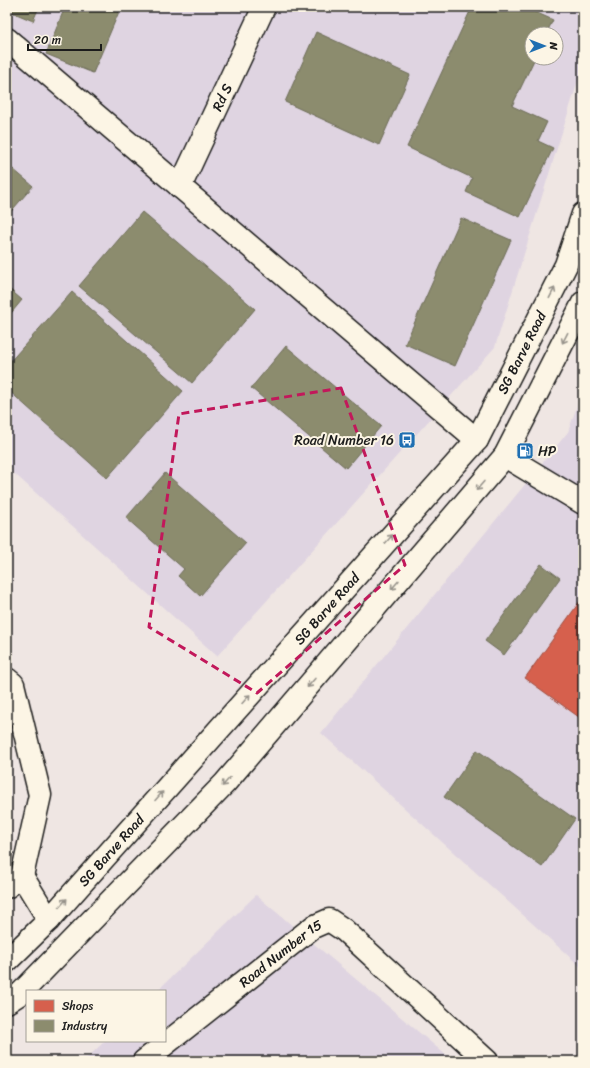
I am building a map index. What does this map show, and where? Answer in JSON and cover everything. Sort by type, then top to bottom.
[{"type":"main road","name":"Rd S","points":[[180,187],[264,7]]},
{"type":"main road","points":[[7,39],[478,440]]},
{"type":"main road","name":"SG Barve Road","points":[[7,961],[49,920],[478,440],[566,265],[583,214]]},
{"type":"main road","points":[[7,1002],[21,993],[225,783],[505,456],[583,303]]},
{"type":"main road","points":[[505,456],[583,503]]},
{"type":"main road","points":[[7,679],[13,684],[40,795],[15,881],[49,920]]},
{"type":"main road","name":"Road Number 15","points":[[144,1061],[313,927],[329,920],[344,930],[487,1061]]},
{"type":"highlighted area","points":[[341,388],[405,565],[257,693],[149,627],[179,414]]},
{"type":"shaded area","points":[[7,7],[583,7],[583,65],[495,347],[217,656],[7,467]]},
{"type":"shaded area","points":[[583,389],[583,969],[321,733],[568,432]]},
{"type":"shaded area","points":[[256,895],[453,1061],[84,1061],[104,1042],[166,1042],[166,990],[158,990]]},
{"type":"building: Shops","points":[[583,597],[583,720],[525,678]]},
{"type":"building: Industry","points":[[7,7],[39,7],[33,21],[7,10]]},
{"type":"building: Industry","points":[[65,7],[121,7],[93,73],[46,54]]},
{"type":"building: Industry","points":[[472,7],[524,7],[553,20],[550,26],[524,26],[524,66],[531,66],[512,106],[547,122],[538,141],[553,148],[520,217],[466,192],[472,178],[407,147]]},
{"type":"building: Industry","points":[[316,32],[410,75],[379,145],[285,102]]},
{"type":"building: Industry","points":[[7,164],[33,186],[7,216]]},
{"type":"building: Industry","points":[[142,212],[255,309],[192,383],[79,286]]},
{"type":"building: Industry","points":[[461,218],[511,240],[455,366],[405,344]]},
{"type":"building: Industry","points":[[7,287],[22,300],[7,318]]},
{"type":"building: Industry","points":[[72,292],[183,391],[107,478],[7,389],[7,365]]},
{"type":"building: Industry","points":[[286,346],[381,426],[346,468],[251,388]]},
{"type":"building: Industry","points":[[165,473],[246,543],[200,596],[178,576],[184,569],[126,518]]},
{"type":"building: Industry","points":[[541,564],[560,578],[504,655],[485,641]]},
{"type":"building: Industry","points":[[477,750],[575,819],[542,867],[444,797]]},
{"type":"place","name":"Road Number 16","points":[[407,440]]},
{"type":"place","name":"HP","points":[[525,451]]}]
